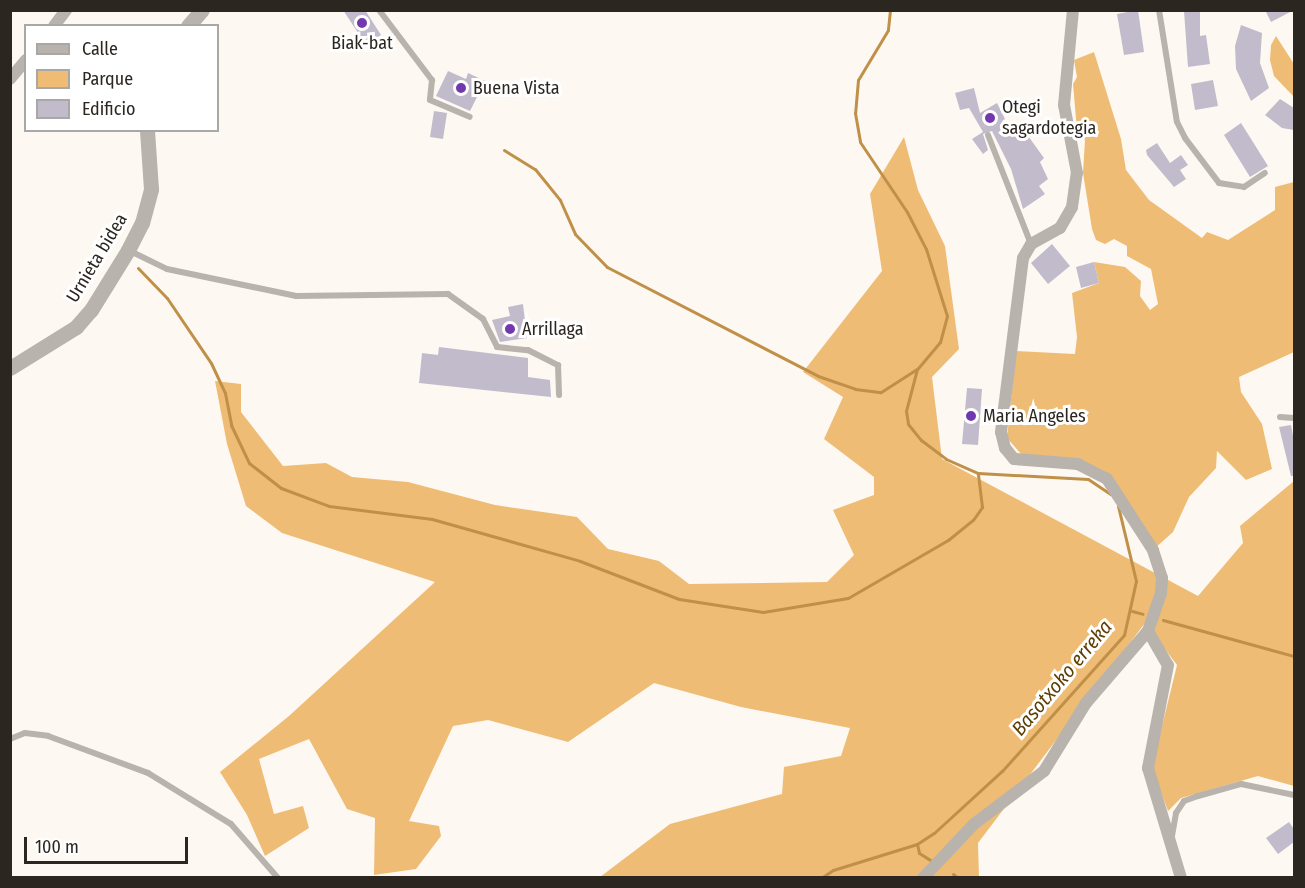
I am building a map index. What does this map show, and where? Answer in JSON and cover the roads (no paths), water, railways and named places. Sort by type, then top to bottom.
[{"type":"street","points":[[56,24],[66,10]]},
{"type":"street","points":[[190,24],[202,10]]},
{"type":"street","points":[[923,878],[974,824],[1044,771],[1086,703],[1148,631],[1161,593],[1160,565],[1119,493],[1094,469],[1078,464],[1026,462],[1014,459],[1005,448],[1001,432],[1018,283],[1023,258],[1031,244],[1060,228],[1072,207],[1077,173],[1064,105],[1073,10]]},
{"type":"street","points":[[10,79],[24,62]]},
{"type":"street","name":"Urnieta bidea","points":[[10,369],[76,327],[91,310],[129,250],[142,223],[151,189],[147,132]]},
{"type":"street","points":[[1148,631],[1168,665],[1148,768],[1181,878]]},
{"type":"lane","points":[[379,10],[432,80],[430,100],[470,117]]},
{"type":"lane","points":[[1160,10],[1177,122],[1185,138],[1219,183],[1244,187],[1265,173]]},
{"type":"lane","points":[[988,135],[1031,244]]},
{"type":"lane","points":[[129,250],[167,268],[296,296],[448,294],[483,319],[496,347],[528,350],[558,365],[560,395]]},
{"type":"lane","points":[[1280,417],[1294,418]]},
{"type":"lane","points":[[10,739],[25,733],[48,736],[148,773],[231,824],[278,878]]},
{"type":"lane","points":[[1171,842],[1176,813],[1184,801],[1241,784],[1294,795]]},
{"type":"waterway","name":"Basotxoko erreka","points":[[890,10],[888,30],[858,80],[855,113],[860,142],[907,212],[926,249],[947,316],[940,342],[917,369],[906,411],[908,424],[921,440],[946,459],[978,473],[1088,479],[1110,494]]},
{"type":"waterway","points":[[504,150],[535,169],[560,200],[575,234],[607,267],[818,376],[855,389],[881,392],[917,369]]},
{"type":"waterway","points":[[138,268],[167,298],[211,363],[225,393],[231,425],[249,463],[281,488],[329,506],[432,519],[580,561],[679,599],[763,612],[848,598],[948,540],[973,520],[982,507],[978,473]]},
{"type":"waterway","name":"Basotxoko erreka","points":[[821,878],[833,870],[917,844],[934,833],[1002,771],[1124,635],[1136,581],[1118,506]]},
{"type":"waterway","points":[[1132,611],[1143,614]]},
{"type":"waterway","points":[[1163,620],[1294,656]]},
{"type":"waterway","points":[[917,844],[919,853],[930,860]]},
{"type":"waterway","points":[[953,874],[958,878]]},
{"type":"place","name":"Biak-bat","points":[[362,23]]},
{"type":"place","name":"Buena Vista","points":[[461,88]]},
{"type":"place","name":"Otegi sagardotegia","points":[[990,118]]},
{"type":"place","name":"Arrillaga","points":[[510,329]]},
{"type":"place","name":"Maria Angeles","points":[[971,416]]}]
